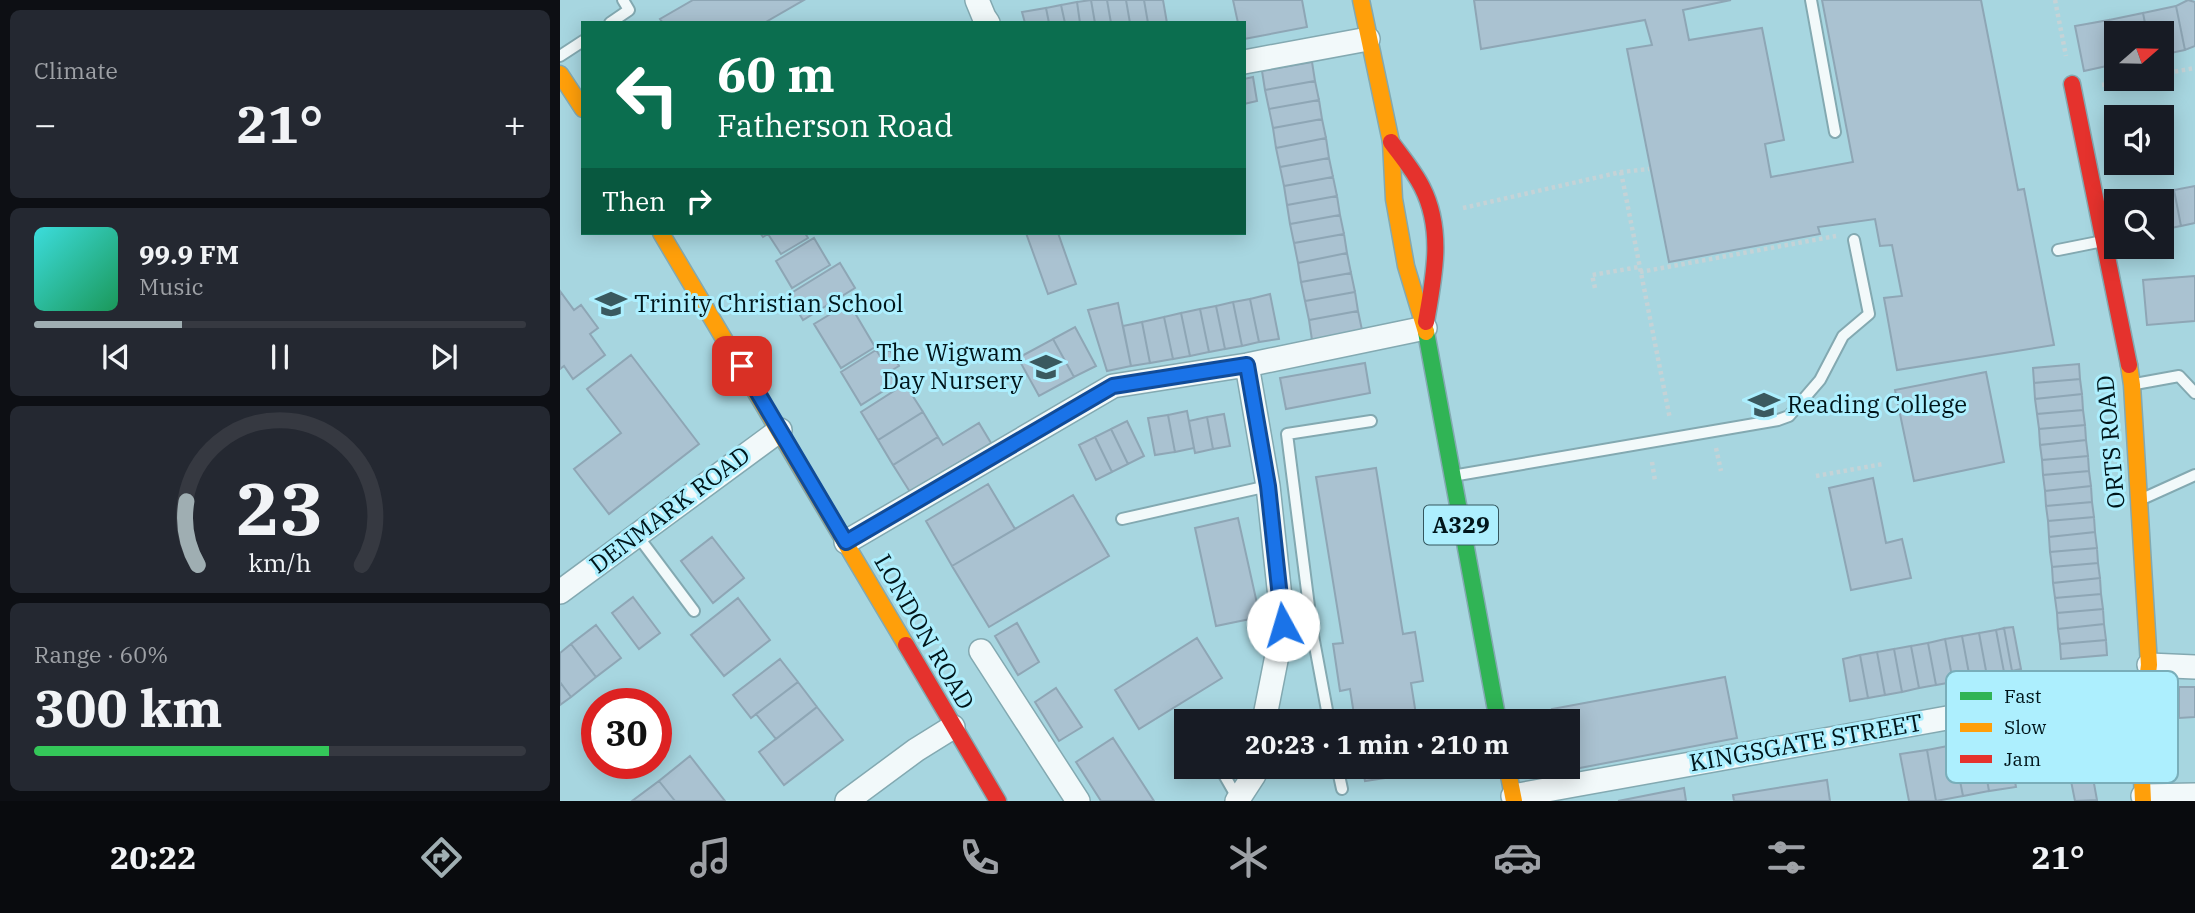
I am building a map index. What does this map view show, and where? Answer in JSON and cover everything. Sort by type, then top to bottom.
[{"type":"main road","name":"A329","points":[[1361,0],[1391,142],[1394,199],[1406,266],[1425,328],[1496,709]]},
{"type":"main road","points":[[560,74],[581,106]]},
{"type":"main road","name":"ORTS ROAD","points":[[2072,84],[2104,240]]},
{"type":"main road","name":"A329","points":[[1391,142],[1427,196],[1431,215],[1438,254],[1425,328]]},
{"type":"main road","name":"LONDON ROAD","points":[[662,235],[998,801]]},
{"type":"main road","name":"ORTS ROAD","points":[[2108,259],[2132,385],[2147,671]]},
{"type":"main road","points":[[1509,779],[1513,798]]},
{"type":"street","points":[[977,0],[986,21]]},
{"type":"street","points":[[1246,62],[1368,39]]},
{"type":"street","points":[[846,542],[1113,386],[1247,365],[1425,328]]},
{"type":"street","points":[[1247,365],[1268,486],[1283,625],[1266,709]]},
{"type":"street","name":"DENMARK ROAD","points":[[560,592],[780,430]]},
{"type":"street","points":[[981,651],[1078,801]]},
{"type":"street","points":[[2168,671],[2195,667]]},
{"type":"street","name":"KINGSGATE STREET","points":[[1513,798],[1946,719]]},
{"type":"street","points":[[847,801],[916,750],[953,727]]},
{"type":"street","points":[[1238,800],[1251,779]]},
{"type":"street","points":[[2143,798],[2195,795]]},
{"type":"lane","points":[[613,21],[629,10],[623,0]]},
{"type":"lane","points":[[1811,0],[1835,132]]},
{"type":"lane","points":[[560,55],[581,42]]},
{"type":"lane","points":[[1452,476],[1778,420],[1788,416],[1820,380],[1843,336],[1869,314],[1854,240]]},
{"type":"lane","points":[[2058,250],[2104,240]]},
{"type":"lane","points":[[2132,385],[2179,376],[2195,393]]},
{"type":"lane","points":[[1327,709],[1312,630],[1287,434],[1371,421]]},
{"type":"lane","points":[[2139,501],[2195,475]]},
{"type":"lane","points":[[1122,519],[1268,486]]},
{"type":"lane","points":[[637,535],[694,611]]},
{"type":"lane","points":[[1283,625],[1312,630]]},
{"type":"lane","points":[[1226,779],[1238,800]]},
{"type":"lane","points":[[1340,779],[1342,789]]},
{"type":"path","points":[[2054,0],[2072,84]]},
{"type":"path","points":[[2174,72],[2195,68]]},
{"type":"path","points":[[1431,215],[1621,172],[1649,169]]},
{"type":"path","points":[[1621,172],[1670,419]]},
{"type":"path","points":[[1595,288],[1592,275],[1640,270],[1852,233],[1854,240]]},
{"type":"path","points":[[1816,475],[1883,464]]},
{"type":"building","points":[[693,0],[804,0],[767,21],[660,19]]},
{"type":"building","points":[[1091,0],[1095,21],[1080,21],[1077,2]]},
{"type":"building","points":[[1091,0],[1107,0],[1111,21],[1095,21]]},
{"type":"building","points":[[1107,0],[1126,0],[1130,21],[1111,21]]},
{"type":"building","points":[[1126,0],[1144,0],[1148,21],[1130,21]]},
{"type":"building","points":[[1144,0],[1163,0],[1167,21],[1148,21]]},
{"type":"building","points":[[1233,0],[1302,0],[1307,27],[1246,39],[1246,21],[1238,21]]},
{"type":"building","points":[[1474,0],[1731,0],[1683,10],[1689,40],[1762,28],[1784,140],[1765,144],[1771,177],[1853,162],[1822,0],[1981,0],[2018,190],[2024,189],[2054,345],[1897,370],[1884,298],[1902,296],[1892,245],[1880,246],[1875,219],[1818,227],[1820,234],[1669,262],[1627,49],[1652,45],[1645,20],[1481,49]]},
{"type":"building","points":[[2188,0],[2195,2],[2195,46],[2185,50],[2176,6]]},
{"type":"building","points":[[1077,2],[1080,21],[1065,21],[1061,5]]},
{"type":"building","points":[[1061,5],[1065,21],[1049,21],[1046,8]]},
{"type":"building","points":[[2176,6],[2185,50],[2174,52],[2174,21],[2145,21],[2143,13]]},
{"type":"building","points":[[1046,8],[1049,21],[1024,21],[1022,12]]},
{"type":"building","points":[[2143,13],[2145,21],[2109,21]]},
{"type":"building","points":[[2109,20],[2104,21],[2104,67],[2084,71],[2075,26]]},
{"type":"building","points":[[1312,62],[1315,81],[1265,90],[1262,71]]},
{"type":"building","points":[[1253,77],[1257,101],[1246,104],[1246,79]]},
{"type":"building","points":[[1315,81],[1319,100],[1269,109],[1265,90]]},
{"type":"building","points":[[1319,100],[1322,119],[1273,128],[1269,109]]},
{"type":"building","points":[[1322,119],[1326,138],[1276,148],[1273,128]]},
{"type":"building","points":[[1326,138],[1329,158],[1280,167],[1276,148]]},
{"type":"building","points":[[1329,158],[1333,177],[1284,186],[1280,167]]},
{"type":"building","points":[[1333,177],[1337,196],[1287,205],[1284,186]]},
{"type":"building","points":[[2195,186],[2195,223],[2181,226],[2174,190]]},
{"type":"building","points":[[2174,190],[2181,226],[2174,227]]},
{"type":"building","points":[[1337,196],[1340,215],[1290,224],[1287,205]]},
{"type":"building","points":[[1340,215],[1344,234],[1294,243],[1290,224]]},
{"type":"building","points":[[1344,234],[1347,253],[1298,263],[1294,243]]},
{"type":"building","points":[[769,235],[806,235],[808,238],[781,254]]},
{"type":"building","points":[[1027,235],[1059,235],[1076,284],[1048,294]]},
{"type":"building","points":[[814,238],[830,265],[792,288],[776,261]]},
{"type":"building","points":[[1347,253],[1351,273],[1301,282],[1298,263]]},
{"type":"building","points":[[840,263],[855,288],[803,320],[788,295]]},
{"type":"building","points":[[1351,273],[1355,292],[1305,301],[1301,282]]},
{"type":"building","points":[[2195,276],[2195,321],[2147,325],[2143,280]]},
{"type":"building","points":[[560,291],[574,310],[581,305],[598,328],[590,334],[605,355],[573,379],[564,366],[560,369]]},
{"type":"building","points":[[1355,292],[1358,311],[1309,320],[1305,301]]},
{"type":"building","points":[[1270,294],[1279,339],[1259,342],[1250,299]]},
{"type":"building","points":[[1250,299],[1259,342],[1242,346],[1233,302]]},
{"type":"building","points":[[1233,302],[1242,346],[1225,349],[1216,306]]},
{"type":"building","points":[[849,303],[875,347],[841,368],[814,324]]},
{"type":"building","points":[[1118,303],[1131,366],[1107,371],[1088,310]]},
{"type":"building","points":[[1216,306],[1225,349],[1209,352],[1200,309]]},
{"type":"building","points":[[1200,309],[1209,352],[1190,356],[1181,313]]},
{"type":"building","points":[[1358,311],[1362,330],[1312,340],[1309,320]]},
{"type":"building","points":[[1181,313],[1190,356],[1173,359],[1164,317]]},
{"type":"building","points":[[1164,317],[1173,359],[1150,363],[1142,322]]},
{"type":"building","points":[[1142,322],[1150,363],[1131,366],[1123,326]]},
{"type":"building","points":[[1075,327],[1096,366],[1074,377],[1053,339]]},
{"type":"building","name":"The Wigwam Day Nursery","points":[[1053,339],[1074,377],[1039,396],[1018,358]]},
{"type":"building","points":[[876,350],[880,356],[890,350],[899,366],[889,372],[896,383],[861,405],[841,372]]},
{"type":"building","points":[[631,355],[699,444],[609,514],[574,469],[621,433],[587,389]]},
{"type":"building","points":[[1365,363],[1370,393],[1286,409],[1280,378]]},
{"type":"building","points":[[2079,364],[2080,379],[2034,383],[2033,368]]},
{"type":"building","points":[[1986,372],[2004,462],[1914,481],[1895,390]]},
{"type":"building","points":[[2080,379],[2082,394],[2035,399],[2034,383]]},
{"type":"building","points":[[905,384],[923,412],[878,440],[861,412]]},
{"type":"building","points":[[2082,394],[2083,410],[2037,414],[2035,399]]},
{"type":"building","points":[[2083,410],[2085,425],[2039,429],[2037,414]]},
{"type":"building","points":[[1187,411],[1194,448],[1175,452],[1168,415]]},
{"type":"building","points":[[923,412],[938,437],[893,465],[878,440]]},
{"type":"building","points":[[1224,414],[1230,446],[1213,449],[1207,417]]},
{"type":"building","points":[[1168,415],[1175,452],[1155,455],[1148,418]]},
{"type":"building","points":[[1207,417],[1213,449],[1195,453],[1189,421]]},
{"type":"building","points":[[1127,421],[1144,456],[1128,464],[1111,429]]},
{"type":"building","points":[[979,423],[991,443],[910,492],[893,465],[938,437],[943,445]]},
{"type":"building","points":[[2085,425],[2086,440],[2040,445],[2039,429]]},
{"type":"building","points":[[1111,429],[1128,464],[1112,472],[1095,437]]},
{"type":"building","points":[[1095,437],[1112,472],[1096,480],[1079,445]]},
{"type":"building","points":[[2086,440],[2088,456],[2042,460],[2040,445]]},
{"type":"building","points":[[2088,456],[2089,471],[2043,475],[2042,460]]},
{"type":"building","points":[[1376,468],[1403,634],[1415,632],[1423,681],[1411,683],[1415,709],[1353,709],[1350,689],[1340,691],[1333,644],[1343,643],[1316,477]]},
{"type":"building","points":[[2089,471],[2091,486],[2045,491],[2043,475]]},
{"type":"building","points":[[1873,478],[1886,543],[1902,539],[1911,578],[1851,590],[1829,488]]},
{"type":"building","points":[[988,484],[1015,529],[952,566],[926,521]]},
{"type":"building","points":[[2091,486],[2092,502],[2046,506],[2045,491]]},
{"type":"building","points":[[1073,495],[1109,556],[989,627],[952,566]]},
{"type":"building","points":[[2092,502],[2094,517],[2048,521],[2046,506]]},
{"type":"building","points":[[2094,517],[2095,532],[2049,537],[2048,521]]},
{"type":"building","points":[[1238,518],[1260,617],[1216,626],[1195,528]]},
{"type":"building","points":[[2095,532],[2097,548],[2050,552],[2049,537]]},
{"type":"building","points":[[712,537],[744,578],[713,603],[681,561]]},
{"type":"building","points":[[2097,548],[2098,563],[2052,567],[2050,552]]},
{"type":"building","points":[[2098,563],[2100,578],[2053,583],[2052,567]]},
{"type":"building","points":[[2100,578],[2101,594],[2055,598],[2053,583]]},
{"type":"building","points":[[2101,594],[2103,609],[2057,613],[2055,598]]},
{"type":"building","points":[[633,597],[660,633],[639,649],[612,613]]},
{"type":"building","points":[[738,598],[770,640],[724,676],[691,635]]},
{"type":"building","points":[[2103,609],[2104,624],[2058,629],[2057,613]]},
{"type":"building","points":[[1017,623],[1039,662],[1018,675],[995,636]]},
{"type":"building","points":[[2104,624],[2106,640],[2060,644],[2058,629]]},
{"type":"building","points":[[596,625],[621,658],[596,677],[571,644]]},
{"type":"building","points":[[2013,627],[2021,669],[2012,671],[2004,628]]},
{"type":"building","points":[[2004,628],[2012,671],[2004,671],[1996,630]]},
{"type":"building","points":[[1996,630],[2004,671],[1986,671],[1979,633]]},
{"type":"building","points":[[1979,633],[1986,671],[1969,671],[1962,636]]},
{"type":"building","points":[[1962,636],[1969,671],[1951,671],[1945,639]]},
{"type":"building","points":[[1197,638],[1222,678],[1139,729],[1115,690]]},
{"type":"building","points":[[1945,639],[1951,671],[1946,671],[1946,683],[1936,685],[1928,643]]},
{"type":"building","points":[[2106,640],[2107,655],[2061,659],[2060,644]]},
{"type":"building","points":[[1928,643],[1936,685],[1919,688],[1911,646]]},
{"type":"building","points":[[571,644],[596,677],[571,697],[560,682],[560,653]]},
{"type":"building","points":[[1911,646],[1919,688],[1902,692],[1894,649]]},
{"type":"building","points":[[1894,649],[1902,692],[1885,695],[1877,652]]},
{"type":"building","points":[[1877,652],[1885,695],[1868,698],[1860,655]]},
{"type":"building","points":[[1860,655],[1868,698],[1850,701],[1843,659]]},
{"type":"building","points":[[780,659],[798,682],[751,718],[733,695]]},
{"type":"building","points":[[1725,677],[1737,738],[1580,768],[1580,709],[1552,709]]},
{"type":"building","points":[[560,682],[571,697],[560,705]]},
{"type":"building","points":[[798,682],[817,707],[776,739],[756,714]]},
{"type":"building","points":[[2179,687],[2195,687],[2195,717],[2179,718]]},
{"type":"building","points":[[1056,688],[1082,727],[1059,741],[1035,702]]},
{"type":"building","points":[[817,707],[843,740],[784,785],[759,752]]},
{"type":"building","points":[[1113,738],[1154,801],[1101,801],[1076,762]]},
{"type":"building","points":[[1946,746],[1946,783],[1960,783],[1963,796],[1936,801],[1927,750]]},
{"type":"building","points":[[1927,750],[1936,801],[1909,801],[1900,754]]},
{"type":"building","points":[[690,756],[725,801],[675,801],[659,781],[672,779],[672,771]]},
{"type":"building","points":[[1827,780],[1830,801],[1734,801],[1733,795]]},
{"type":"building","points":[[659,781],[675,801],[632,801]]},
{"type":"building","points":[[1960,783],[1988,783],[1989,791],[1963,796]]},
{"type":"building","points":[[1988,783],[2015,783],[2016,787],[1989,791]]},
{"type":"building","points":[[2071,783],[2094,783],[2097,800],[2075,801]]},
{"type":"building","points":[[1684,788],[1686,801],[1618,801]]},
{"type":"traffic: fast","points":[[1426,332],[1496,709]]},
{"type":"traffic: slow","points":[[1361,0],[1391,142],[1394,199],[1406,266],[1426,332]]},
{"type":"traffic: slow","points":[[560,74],[581,106]]},
{"type":"traffic: slow","points":[[662,235],[906,645]]},
{"type":"traffic: slow","points":[[2129,365],[2148,671]]},
{"type":"traffic: slow","points":[[1510,779],[1514,801]]},
{"type":"traffic: slow","points":[[2142,783],[2143,801]]},
{"type":"traffic: jam","points":[[2072,84],[2129,365]]},
{"type":"traffic: jam","points":[[1391,142],[1419,181],[1433,220],[1435,254],[1426,322]]},
{"type":"traffic: jam","points":[[906,645],[998,801]]},
{"type":"place","name":"Trinity Christian School","points":[[611,304]]},
{"type":"place","name":"The Wigwam Day Nursery","points":[[1046,367]]},
{"type":"place","name":"Reading College","points":[[1764,405]]},
{"type":"route","points":[[742,366],[846,542],[1113,386],[1247,365],[1268,486],[1283,625]]}]
